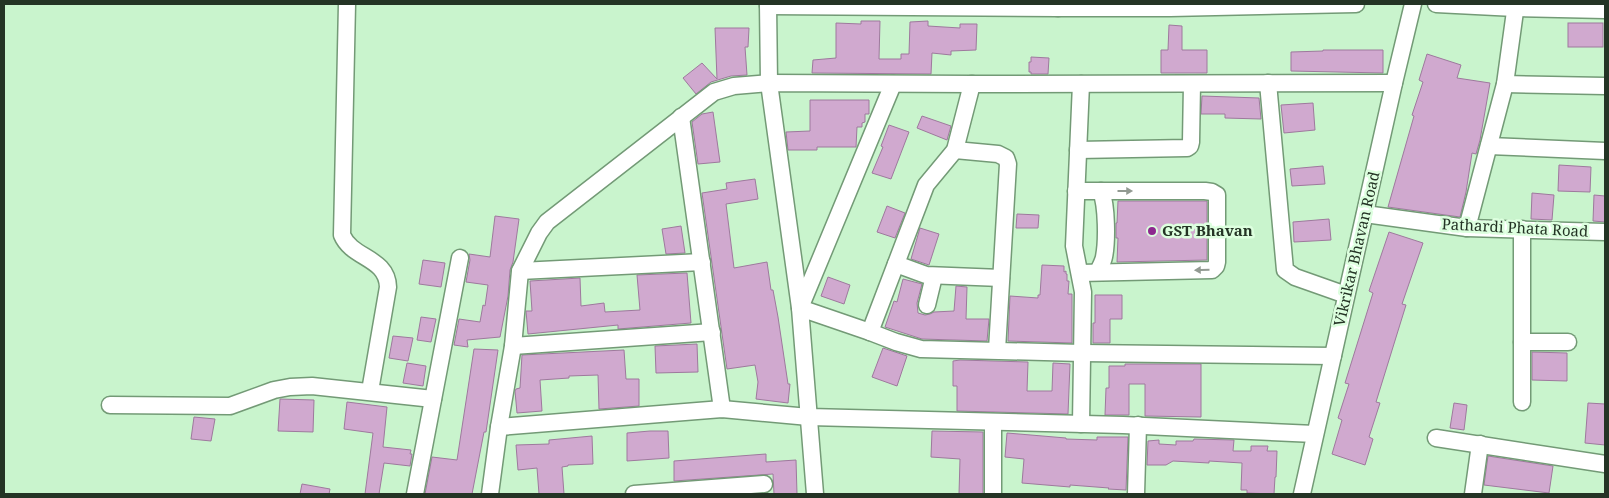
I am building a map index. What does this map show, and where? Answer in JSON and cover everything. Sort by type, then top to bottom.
[{"type":"street","points":[[347,4],[342,235],[346,243],[382,269],[388,280],[370,391]]},
{"type":"street","points":[[815,494],[800,308],[768,83],[768,5],[1171,6],[1356,4]]},
{"type":"street","name":"Vikrikar Bhavan Road","points":[[1304,494],[1332,356],[1413,4]]},
{"type":"street","points":[[1436,4],[1605,10]]},
{"type":"street","points":[[1467,228],[1505,84],[1515,6]]},
{"type":"street","points":[[490,494],[513,346],[520,270],[539,233],[547,222],[714,92],[734,86],[768,83],[1192,84],[1394,82]]},
{"type":"street","points":[[1268,83],[1285,270],[1295,277],[1346,295]]},
{"type":"street","points":[[800,308],[893,84]]},
{"type":"street","points":[[870,332],[926,186],[955,150],[972,84]]},
{"type":"street","points":[[1081,84],[1074,246],[1083,292],[1081,424]]},
{"type":"street","points":[[1078,150],[1187,148],[1191,142],[1192,84]]},
{"type":"street","points":[[1505,84],[1605,86]]},
{"type":"street","points":[[682,117],[722,409]]},
{"type":"street","points":[[1489,146],[1605,151]]},
{"type":"street","points":[[955,150],[998,154],[1006,158],[1008,164],[997,350]]},
{"type":"street","points":[[1076,191],[1205,191],[1217,195],[1217,262],[1212,270],[1080,273]]},
{"type":"street","points":[[1098,272],[1104,257],[1105,246],[1105,201],[1101,191]]},
{"type":"street","name":"Pathardi Phata Road","points":[[1365,214],[1467,228],[1605,232]]},
{"type":"street","points":[[1522,229],[1522,402]]},
{"type":"street","points":[[414,494],[460,258]]},
{"type":"street","points":[[520,270],[702,262]]},
{"type":"street","points":[[896,264],[918,273],[934,276],[1001,278]]},
{"type":"street","points":[[927,305],[934,276]]},
{"type":"street","points":[[800,308],[921,349],[1332,356]]},
{"type":"street","points":[[513,346],[712,332]]},
{"type":"street","points":[[1522,342],[1568,342]]},
{"type":"street","points":[[110,405],[230,406],[274,390],[290,387],[330,387],[433,399]]},
{"type":"street","points":[[499,427],[722,409],[809,417],[1138,425],[1315,434]]},
{"type":"street","points":[[993,422],[993,494]]},
{"type":"street","points":[[1136,494],[1138,425]]},
{"type":"street","points":[[1436,438],[1605,464]]},
{"type":"street","points":[[1473,494],[1480,444]]},
{"type":"street","points":[[634,494],[764,484]]},
{"type":"building","points":[[861,21],[880,21],[879,59],[901,59],[901,54],[909,54],[910,22],[928,21],[928,26],[960,28],[960,24],[977,24],[976,50],[951,51],[951,55],[932,53],[931,74],[812,73],[813,60],[836,58],[836,23],[861,24]]},
{"type":"building","points":[[1568,23],[1603,23],[1603,47],[1568,47]]},
{"type":"building","points":[[1169,25],[1182,26],[1182,50],[1207,50],[1207,73],[1161,73],[1161,50],[1168,50]]},
{"type":"building","points":[[715,28],[749,28],[748,47],[745,47],[747,75],[731,76],[711,82],[696,94],[683,78],[702,63],[717,79]]},
{"type":"building","points":[[1383,50],[1383,73],[1291,71],[1291,52]]},
{"type":"building","points":[[1427,54],[1461,65],[1457,78],[1490,83],[1480,140],[1476,154],[1472,153],[1460,217],[1388,207],[1414,116],[1412,115],[1423,82],[1419,80]]},
{"type":"building","points":[[1031,57],[1049,58],[1048,74],[1031,74],[1029,72]]},
{"type":"building","points":[[1202,96],[1259,98],[1261,119],[1225,118],[1225,114],[1201,114]]},
{"type":"building","points":[[810,100],[869,100],[869,114],[865,114],[865,122],[862,123],[862,127],[857,127],[856,147],[817,147],[817,150],[788,150],[786,132],[810,131]]},
{"type":"building","points":[[1313,103],[1315,130],[1284,133],[1281,105]]},
{"type":"building","points":[[713,112],[720,162],[698,164],[692,122],[702,114]]},
{"type":"building","points":[[922,116],[951,126],[947,140],[917,128]]},
{"type":"building","points":[[889,125],[909,132],[891,179],[872,173],[883,147],[881,146]]},
{"type":"building","points":[[1559,165],[1591,167],[1590,192],[1558,191]]},
{"type":"building","points":[[1323,166],[1325,184],[1292,186],[1290,169]]},
{"type":"building","points":[[755,179],[758,199],[726,204],[734,268],[767,262],[771,290],[773,290],[778,317],[788,384],[790,384],[788,403],[756,399],[758,382],[755,365],[727,369],[702,193],[727,189],[726,183]]},
{"type":"building","points":[[1532,193],[1554,195],[1552,220],[1531,219]]},
{"type":"building","points":[[1594,195],[1605,196],[1605,222],[1593,221]]},
{"type":"building","name":"GST Bhavan","points":[[1118,201],[1207,201],[1207,260],[1117,262],[1118,238],[1116,238],[1116,223]]},
{"type":"building","points":[[887,206],[905,213],[895,238],[877,232]]},
{"type":"building","points":[[1017,214],[1039,215],[1038,228],[1016,228]]},
{"type":"building","points":[[495,216],[519,219],[500,337],[467,340],[468,347],[454,345],[459,319],[480,322],[483,305],[485,306],[488,285],[466,282],[470,260],[469,254],[490,257]]},
{"type":"building","points":[[1329,219],[1331,240],[1294,242],[1293,222]]},
{"type":"building","points":[[681,226],[685,253],[666,254],[662,229]]},
{"type":"building","points":[[920,228],[939,234],[929,265],[911,259]]},
{"type":"building","points":[[1389,232],[1423,243],[1402,304],[1406,305],[1376,402],[1380,403],[1369,437],[1373,439],[1365,465],[1332,454],[1342,420],[1338,418],[1349,384],[1345,383],[1373,293],[1369,291]]},
{"type":"building","points":[[423,260],[445,263],[441,287],[419,284]]},
{"type":"building","points":[[1042,265],[1064,266],[1064,272],[1066,271],[1067,281],[1069,281],[1068,294],[1072,294],[1072,343],[1008,341],[1010,296],[1038,298],[1038,295],[1040,295]]},
{"type":"building","points":[[687,273],[691,323],[618,329],[618,325],[528,334],[526,311],[532,311],[530,281],[580,278],[581,306],[604,303],[605,312],[640,310],[637,275]]},
{"type":"building","points":[[828,277],[850,285],[844,304],[821,296]]},
{"type":"building","points":[[903,279],[922,284],[917,303],[918,313],[925,315],[934,312],[954,311],[956,286],[967,287],[966,319],[989,319],[987,341],[922,339],[885,327],[894,301],[897,302]]},
{"type":"building","points":[[1095,295],[1122,295],[1122,319],[1110,319],[1110,343],[1093,343]]},
{"type":"building","points":[[421,317],[436,319],[431,342],[417,340]]},
{"type":"building","points":[[393,336],[413,338],[408,361],[389,358]]},
{"type":"building","points":[[697,344],[698,372],[656,373],[655,346]]},
{"type":"building","points":[[883,348],[907,356],[897,386],[872,377]]},
{"type":"building","points":[[474,349],[498,350],[486,432],[484,432],[472,494],[425,494],[432,457],[457,460]]},
{"type":"building","points":[[624,350],[626,379],[639,379],[639,406],[599,409],[598,375],[569,376],[569,378],[540,380],[542,411],[517,413],[515,391],[520,388],[522,355]]},
{"type":"building","points":[[1532,352],[1567,353],[1567,381],[1532,380]]},
{"type":"building","points":[[953,361],[1028,362],[1027,391],[1052,391],[1053,363],[1070,364],[1068,414],[957,411],[957,386],[953,386]]},
{"type":"building","points":[[407,363],[426,366],[423,386],[403,383]]},
{"type":"building","points":[[1125,364],[1201,364],[1201,417],[1145,416],[1145,384],[1129,384],[1129,415],[1105,415],[1106,388],[1109,388],[1109,366],[1125,366]]},
{"type":"building","points":[[280,399],[314,400],[313,432],[278,431]]},
{"type":"building","points":[[347,402],[387,407],[383,447],[411,450],[410,466],[384,463],[379,494],[365,494],[373,433],[344,429]]},
{"type":"building","points":[[1454,403],[1467,405],[1464,430],[1450,428]]},
{"type":"building","points":[[1588,403],[1605,404],[1605,445],[1585,443]]},
{"type":"building","points":[[194,417],[215,419],[211,441],[191,439]]},
{"type":"building","points":[[668,431],[669,458],[627,461],[627,433]]},
{"type":"building","points":[[932,431],[983,432],[983,494],[959,494],[960,459],[931,457]]},
{"type":"building","points":[[1007,433],[1066,439],[1097,440],[1097,437],[1128,437],[1126,490],[1022,483],[1024,459],[1005,457]]},
{"type":"building","points":[[592,436],[593,464],[562,467],[564,494],[539,494],[537,468],[518,470],[516,445],[549,444],[549,440]]},
{"type":"building","points":[[1194,439],[1234,440],[1233,451],[1251,451],[1251,446],[1268,446],[1267,451],[1277,451],[1274,494],[1247,493],[1247,490],[1241,490],[1242,463],[1173,461],[1166,465],[1147,465],[1148,441],[1159,440],[1159,444],[1176,445],[1176,441],[1193,441]]},
{"type":"building","points":[[766,454],[766,462],[796,460],[797,494],[774,494],[773,474],[674,481],[674,461]]},
{"type":"building","points":[[1488,456],[1553,466],[1549,493],[1484,485]]},
{"type":"building","points":[[302,484],[330,489],[329,494],[300,494]]},
{"type":"place","name":"GST Bhavan","points":[[1152,231]]}]
